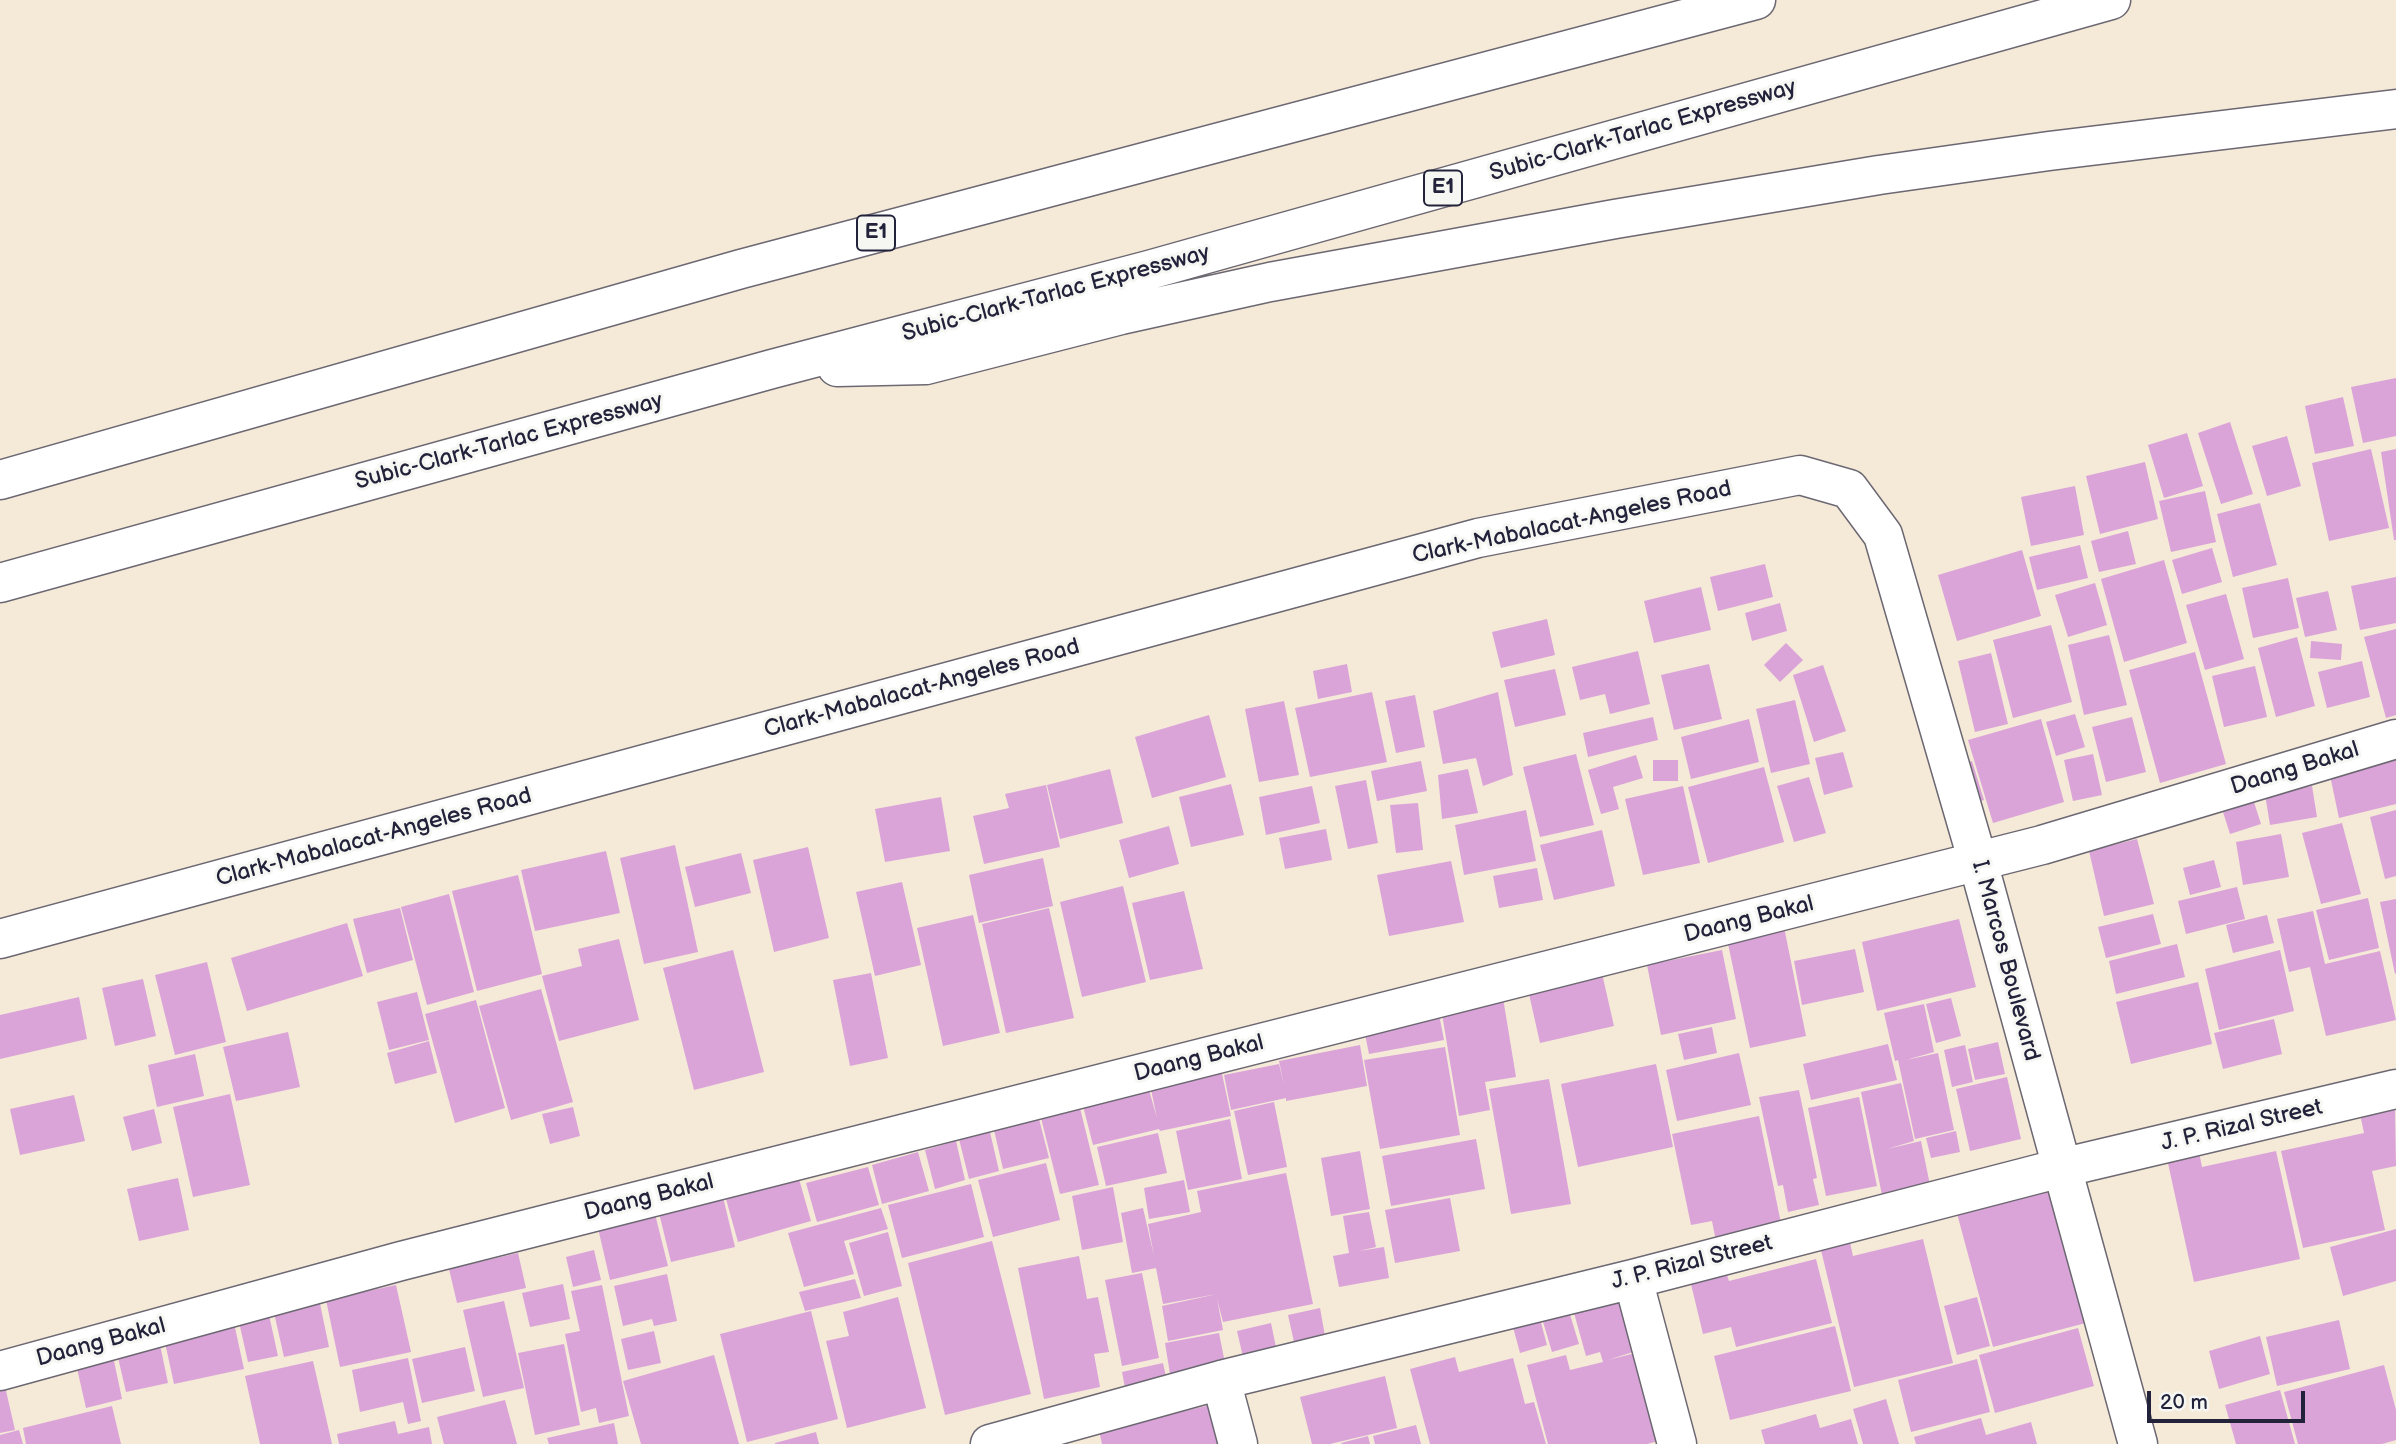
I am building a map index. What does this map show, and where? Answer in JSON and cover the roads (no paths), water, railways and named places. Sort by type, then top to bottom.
[{"type":"main road","name":"E1","points":[[0,480],[741,269],[1756,0]]},
{"type":"main road","name":"Subic-Clark-Tarlac Expressway","points":[[0,583],[772,369],[1149,270],[2111,0]]},
{"type":"main road","points":[[772,369],[926,365],[1121,315],[1270,282],[1615,219],[1892,173],[2396,108]]},
{"type":"main road","name":"Clark-Mabalacat-Angeles Road","points":[[0,940],[1478,538],[1800,475],[1849,489]]},
{"type":"main road","name":"I. Marcos Boulevard","points":[[1849,489],[1883,535],[1978,862],[2138,1444]]},
{"type":"main road","name":"Daang Bakal","points":[[0,1371],[401,1261],[1978,862],[2396,739]]},
{"type":"main road","name":"J. P. Rizal Street","points":[[990,1444],[1221,1380],[1633,1279],[2062,1168],[2396,1089]]},
{"type":"main road","points":[[1633,1279],[1677,1444]]},
{"type":"main road","points":[[1221,1380],[1238,1444]]}]
